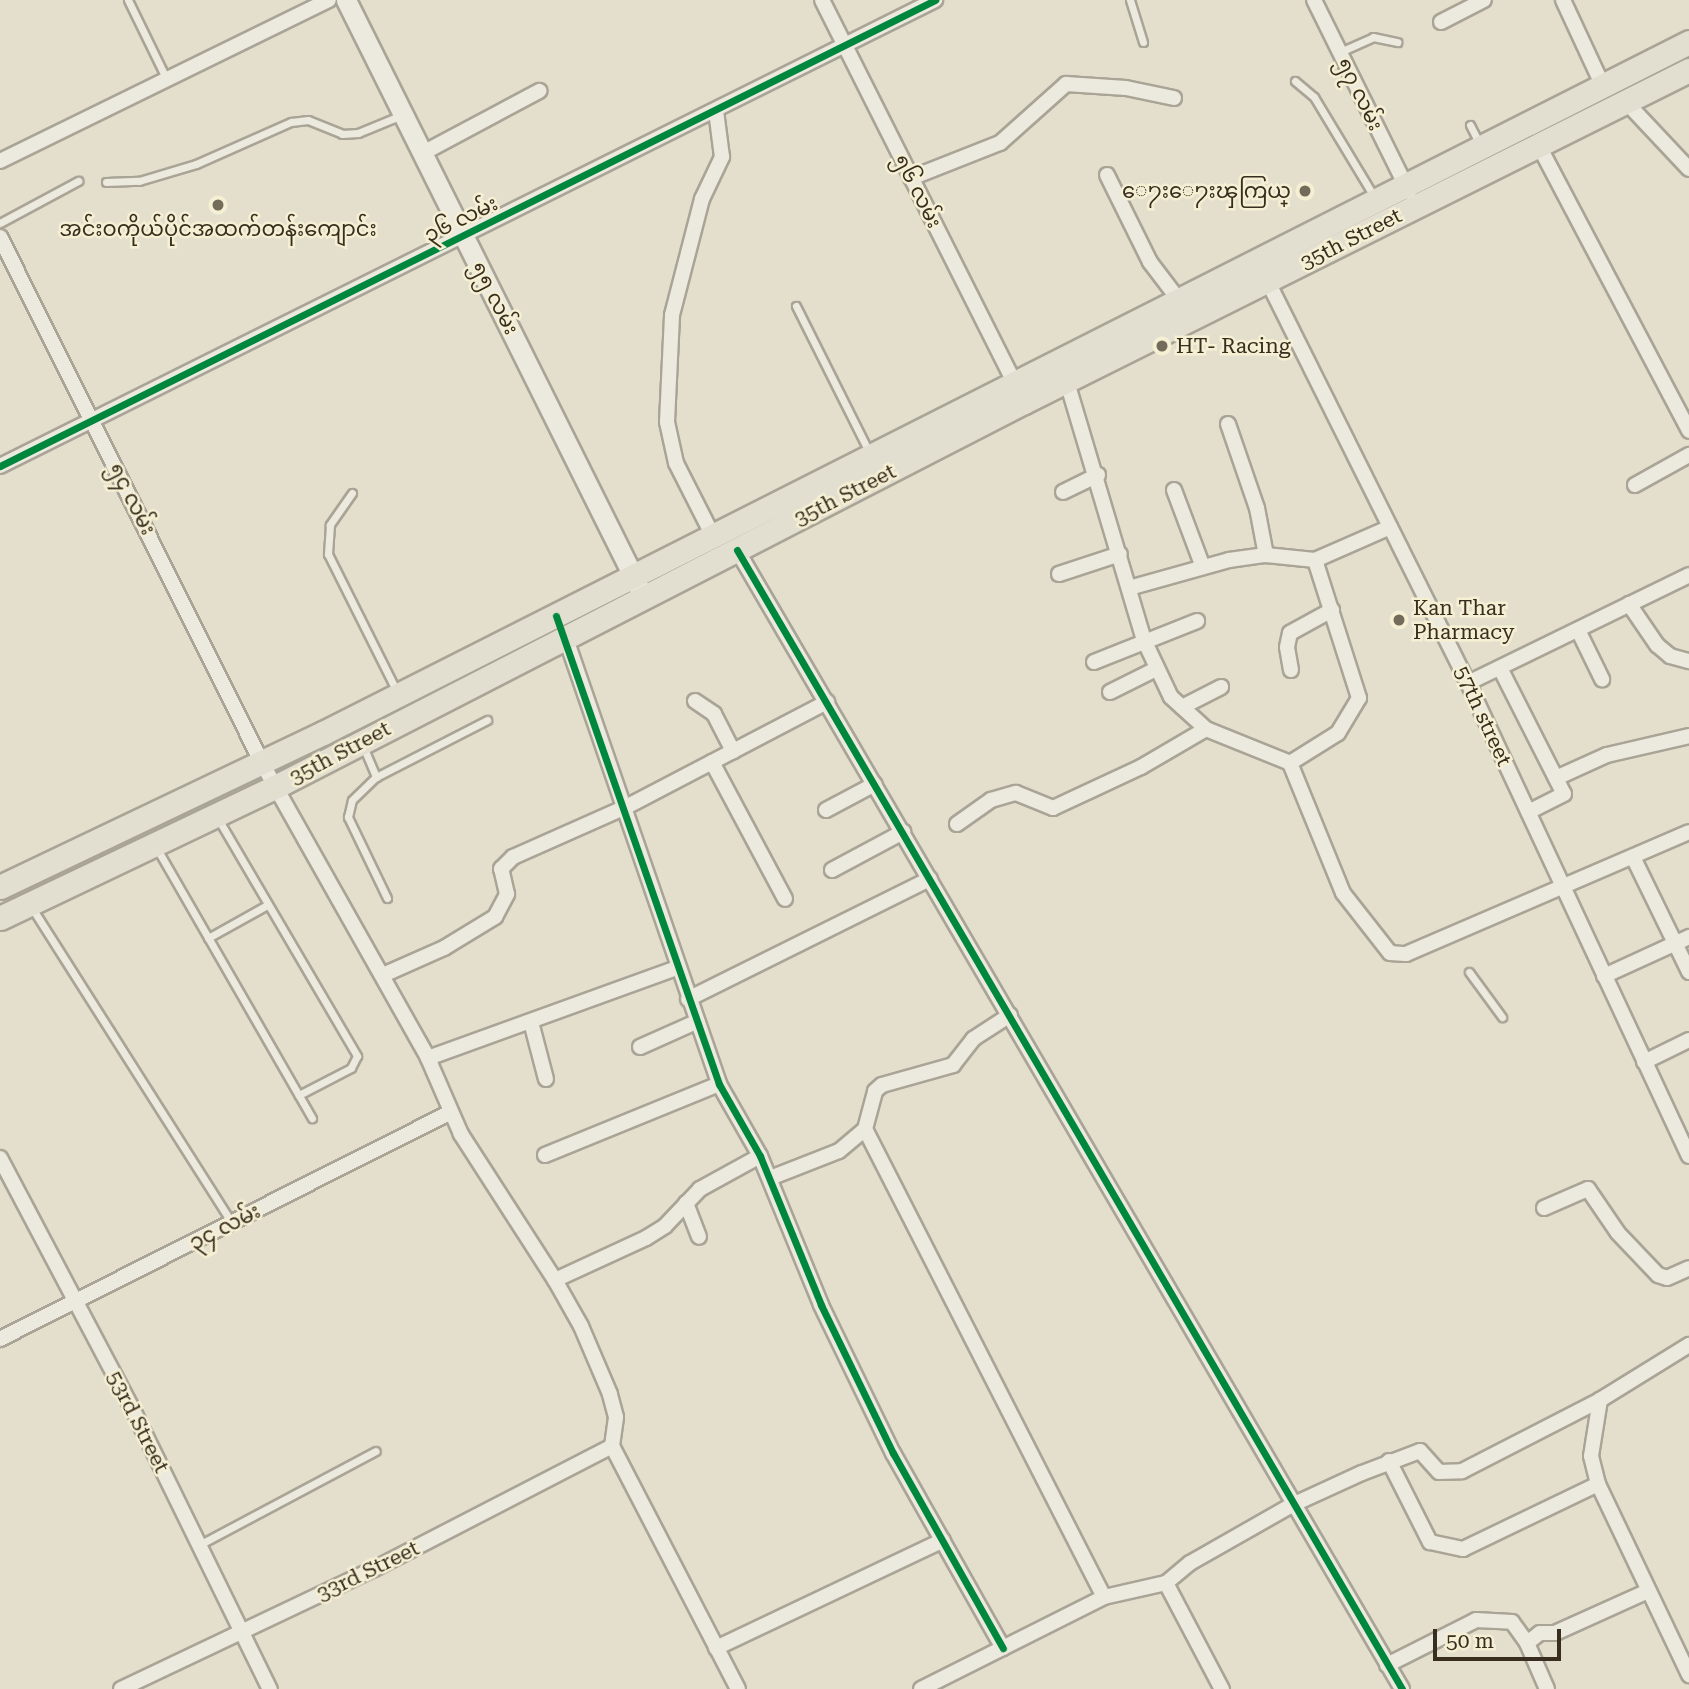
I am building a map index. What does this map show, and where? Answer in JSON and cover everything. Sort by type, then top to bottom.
[{"type":"main road","name":"၅၅ လမ်း","points":[[346,0],[639,587]]},
{"type":"main road","name":"35th Street","points":[[639,587],[713,536],[871,456],[1019,392],[1068,382],[1377,202],[1411,197],[1482,148],[1689,42]]},
{"type":"main road","name":"35th Street","points":[[1,884],[399,695],[561,626],[639,587],[737,550],[1179,300],[1262,271],[1411,197],[1539,146],[1689,70]]},
{"type":"main road","name":"35th Street","points":[[0,918],[277,786],[361,742],[561,626]]},
{"type":"street","points":[[0,161],[329,0]]},
{"type":"street","name":"၅၆ လမ်း","points":[[822,0],[1019,392]]},
{"type":"street","name":"၃၆ လမ်း","points":[[0,466],[465,237],[935,0]]},
{"type":"street","name":"၅၇ လမ်း","points":[[1314,0],[1411,197]]},
{"type":"street","points":[[1441,22],[1484,0]]},
{"type":"street","points":[[1563,0],[1603,86]]},
{"type":"street","points":[[911,178],[1000,143],[1066,84],[1126,88],[1174,98]]},
{"type":"street","points":[[423,153],[539,91]]},
{"type":"street","points":[[1626,102],[1689,169]]},
{"type":"street","points":[[713,536],[676,463],[667,422],[672,314],[702,199],[722,157],[716,111]]},
{"type":"street","points":[[1539,146],[1689,431]]},
{"type":"street","points":[[1108,175],[1150,262],[1179,300]]},
{"type":"street","name":"၅၄ လမ်း","points":[[0,237],[4,253],[92,420],[262,762],[428,1058],[449,1113],[555,1280],[581,1326],[610,1394],[616,1417],[612,1446]]},
{"type":"street","name":"57th street","points":[[1262,271],[1468,683],[1689,1156]]},
{"type":"street","points":[[1068,382],[1098,475],[1144,640],[1156,669],[1182,707],[1206,729],[1290,763],[1343,893],[1382,947],[1396,956],[1563,888],[1689,832]]},
{"type":"street","points":[[1228,424],[1257,508],[1266,555]]},
{"type":"street","points":[[1635,485],[1689,455]]},
{"type":"street","points":[[1063,492],[1098,475]]},
{"type":"street","points":[[1174,490],[1203,567]]},
{"type":"street","points":[[1129,588],[1203,567],[1266,555],[1315,559],[1390,527]]},
{"type":"street","points":[[737,550],[1010,1015],[1292,1505],[1402,1689]]},
{"type":"street","points":[[1059,574],[1120,554]]},
{"type":"street","points":[[1290,763],[1338,733],[1359,698],[1315,559]]},
{"type":"street","points":[[1468,683],[1689,575]]},
{"type":"street","points":[[1629,604],[1657,645],[1670,656],[1689,662]]},
{"type":"street","points":[[1291,670],[1287,647],[1290,633],[1332,610]]},
{"type":"street","points":[[1094,662],[1197,621]]},
{"type":"street","points":[[561,626],[626,807],[676,968],[719,1084],[760,1156],[844,1356],[1003,1647]]},
{"type":"street","points":[[1578,630],[1602,679]]},
{"type":"street","points":[[1500,668],[1563,796],[1528,812]]},
{"type":"street","points":[[1110,692],[1156,669]]},
{"type":"street","points":[[1182,707],[1221,687]]},
{"type":"street","points":[[695,701],[714,714],[733,751]]},
{"type":"street","points":[[383,975],[444,948],[495,917],[508,894],[501,869],[513,857],[626,807],[827,702]]},
{"type":"street","points":[[957,824],[1006,794],[1021,793],[1044,808],[1053,808],[1141,767],[1206,729]]},
{"type":"street","points":[[1556,778],[1607,755],[1689,736]]},
{"type":"street","points":[[712,762],[785,899]]},
{"type":"street","points":[[826,810],[875,785]]},
{"type":"street","points":[[832,870],[903,832]]},
{"type":"street","points":[[1633,857],[1689,972]]},
{"type":"street","points":[[688,999],[930,879]]},
{"type":"street","points":[[1604,976],[1689,937]]},
{"type":"street","points":[[428,1058],[676,968]]},
{"type":"street","points":[[770,1178],[839,1152],[865,1129],[875,1091],[882,1085],[953,1065],[973,1039],[1010,1015]]},
{"type":"street","points":[[531,1022],[546,1079]]},
{"type":"street","points":[[640,1047],[696,1022]]},
{"type":"street","points":[[1644,1062],[1689,1040]]},
{"type":"street","points":[[545,1155],[719,1084]]},
{"type":"street","name":"၃၄ လမ်း","points":[[0,1339],[449,1113]]},
{"type":"street","points":[[865,1129],[1104,1597]]},
{"type":"street","points":[[555,1280],[646,1238],[712,1181],[760,1156]]},
{"type":"street","name":"53rd Street","points":[[0,1158],[270,1689]]},
{"type":"street","points":[[1544,1208],[1588,1189],[1618,1233],[1658,1275],[1667,1278],[1689,1268]]},
{"type":"street","points":[[686,1203],[699,1237]]},
{"type":"street","points":[[921,1689],[1104,1597],[1166,1583],[1190,1563],[1292,1505],[1389,1461],[1420,1451],[1439,1472],[1462,1471],[1600,1400],[1689,1345]]},
{"type":"street","points":[[1600,1400],[1591,1456],[1598,1484],[1646,1592],[1660,1602],[1689,1675]]},
{"type":"street","points":[[612,1446],[738,1689]]},
{"type":"street","name":"33rd Street","points":[[121,1689],[241,1633],[612,1446]]},
{"type":"street","points":[[1389,1461],[1430,1542],[1452,1550],[1464,1549],[1598,1484]]},
{"type":"street","points":[[716,1648],[943,1540]]},
{"type":"street","points":[[1166,1583],[1222,1689]]},
{"type":"street","points":[[1527,1643],[1540,1633],[1555,1633],[1646,1592]]},
{"type":"street","points":[[1387,1665],[1476,1620],[1512,1622],[1527,1643],[1548,1689]]},
{"type":"lane","points":[[128,0],[167,80]]},
{"type":"lane","points":[[1130,0],[1143,42]]},
{"type":"lane","points":[[1340,52],[1373,37],[1397,42]]},
{"type":"lane","points":[[1295,81],[1314,97],[1377,202]]},
{"type":"lane","points":[[106,182],[139,181],[196,164],[291,122],[308,120],[342,134],[358,133],[402,114]]},
{"type":"lane","points":[[1470,125],[1482,148]]},
{"type":"lane","points":[[0,223],[78,181]]},
{"type":"lane","points":[[796,306],[871,456]]},
{"type":"lane","points":[[352,493],[330,525],[328,554],[399,695]]},
{"type":"lane","points":[[387,898],[348,817],[358,790],[376,777],[487,720]]},
{"type":"lane","points":[[361,742],[376,777]]},
{"type":"lane","points":[[216,816],[357,1056],[351,1068],[299,1095]]},
{"type":"lane","points":[[155,846],[312,1118]]},
{"type":"lane","points":[[30,904],[233,1223]]},
{"type":"lane","points":[[208,938],[267,905]]},
{"type":"lane","points":[[1469,972],[1502,1017]]},
{"type":"lane","points":[[198,1546],[376,1451]]},
{"type":"cycle path","points":[[0,466],[935,0]]},
{"type":"cycle path","points":[[737,550],[1402,1689]]},
{"type":"cycle path","points":[[556,616],[719,1084],[760,1156],[821,1305],[893,1453],[1003,1648]]},
{"type":"place","name":"ေ႒းေ႒းၾကြယ္","points":[[1305,191]]},
{"type":"place","name":"အင်းဝကိုယ်ပိုင်အထက်တန်းကျောင်း","points":[[218,205]]},
{"type":"place","name":"HT- Racing","points":[[1162,346]]},
{"type":"place","name":"Kan Thar Pharmacy","points":[[1399,620]]}]
